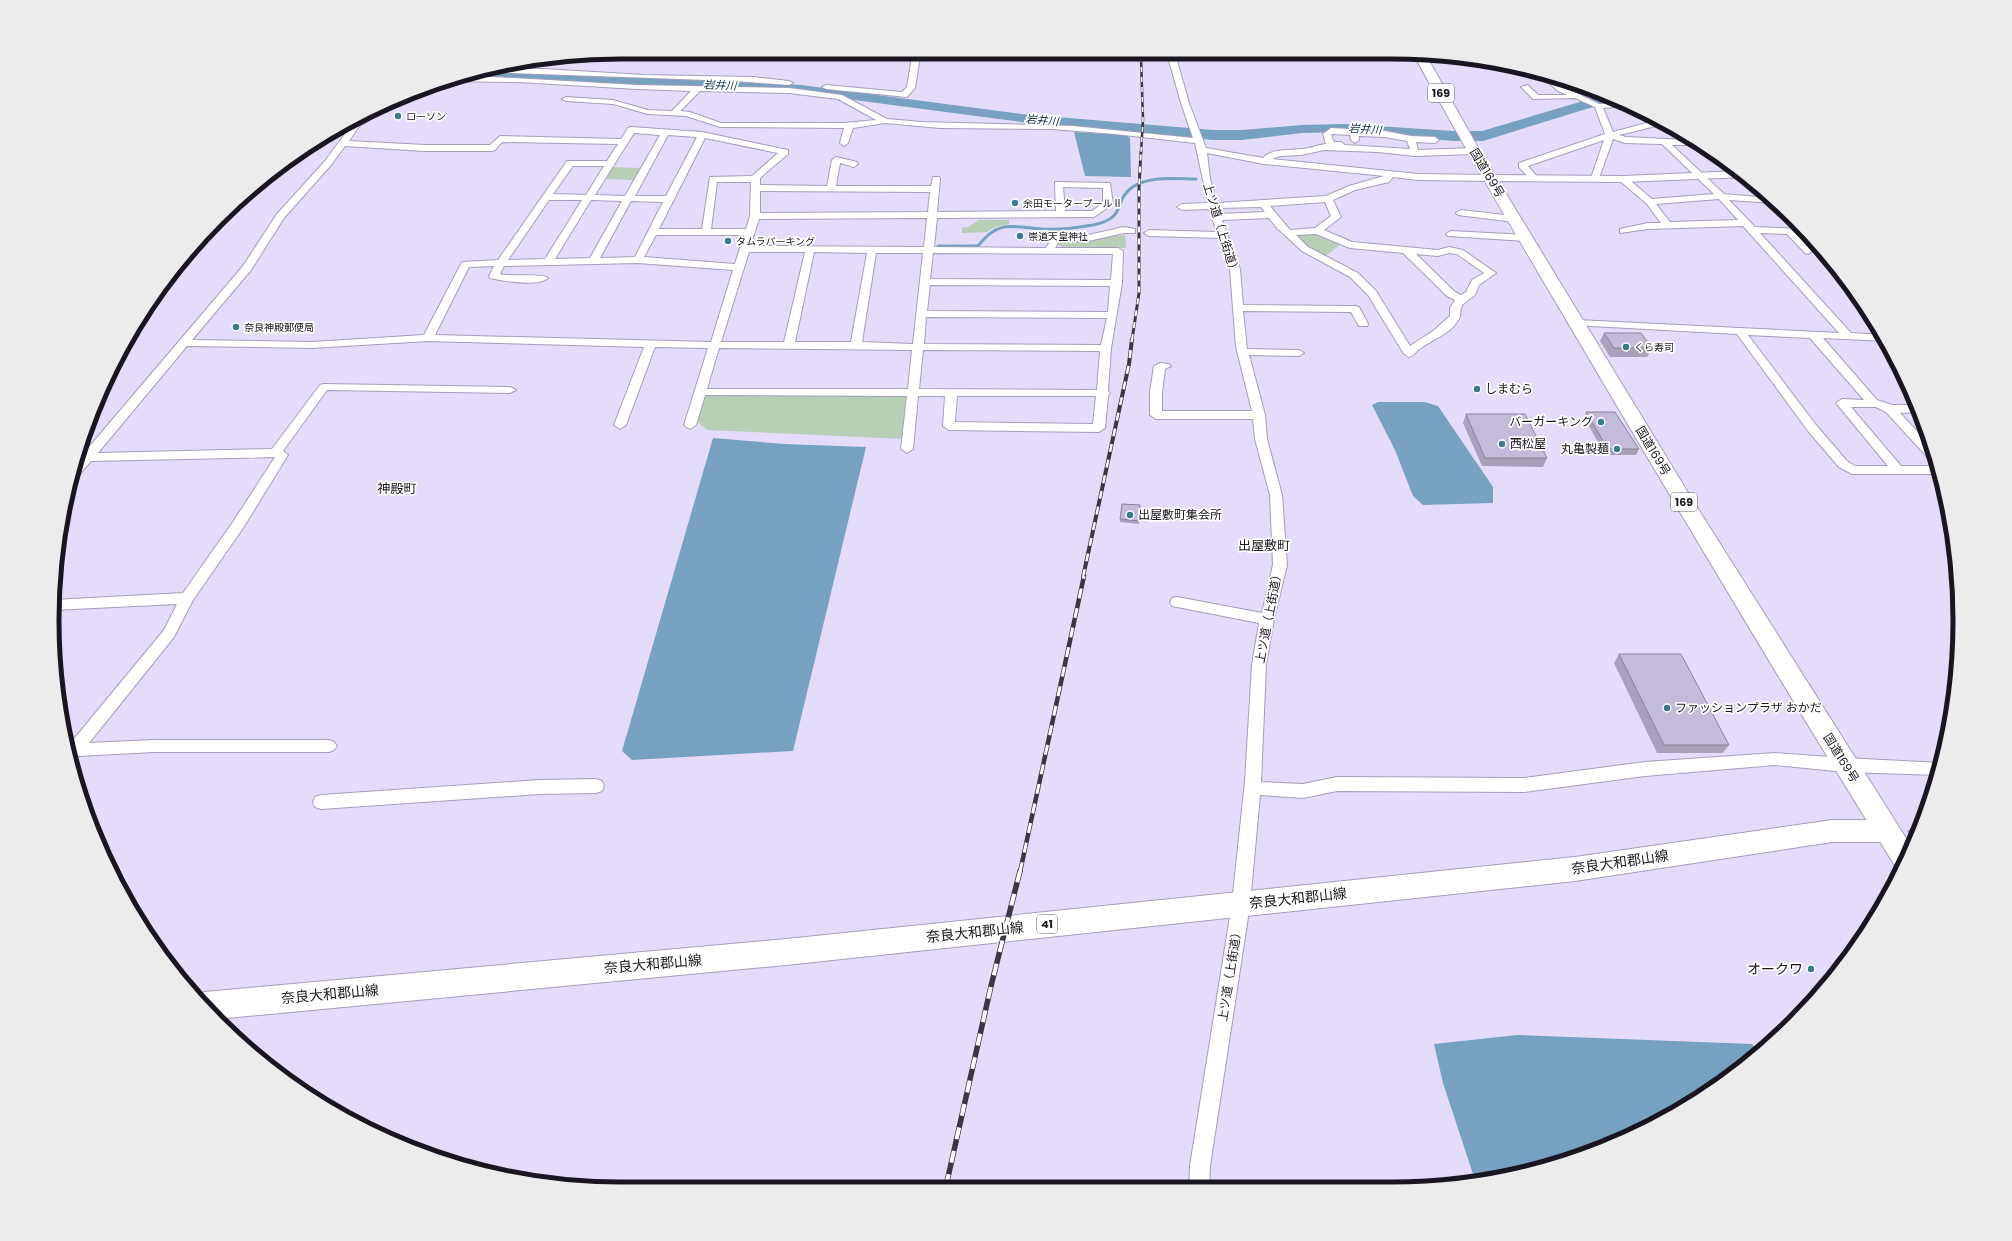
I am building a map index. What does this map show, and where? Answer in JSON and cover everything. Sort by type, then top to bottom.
[{"type":"main road","name":"国道169号","points":[[1423,60],[1467,140],[1514,219],[1845,765],[1902,854]]},
{"type":"main road","name":"奈良大和郡山線","points":[[211,1005],[786,952],[1575,869],[1832,831],[1887,831]]},
{"type":"street","points":[[509,71],[537,70],[662,78],[752,79],[904,95],[911,88],[916,59]]},
{"type":"street","name":"上ツ道（上街道）","points":[[1173,59],[1185,103],[1201,146],[1206,179],[1215,212],[1235,268],[1237,308],[1243,352],[1259,415],[1261,439],[1276,495],[1280,565],[1258,665],[1252,788],[1241,904],[1200,1166],[1199,1182]]},
{"type":"street","points":[[470,80],[515,79],[636,87],[698,88],[800,93],[842,97],[864,112],[884,121]]},
{"type":"street","points":[[1554,84],[1561,90],[1596,106],[1614,105]]},
{"type":"street","points":[[1525,87],[1536,97],[1578,98]]},
{"type":"street","points":[[674,113],[698,88]]},
{"type":"street","points":[[842,97],[850,89]]},
{"type":"street","points":[[566,99],[612,102],[648,112],[687,114],[720,124],[848,126],[866,125],[884,121],[953,126],[1031,126],[1147,134],[1264,161],[1418,177],[1623,179],[1732,174]]},
{"type":"street","points":[[1596,106],[1610,135],[1596,178]]},
{"type":"street","points":[[1534,178],[1522,165],[1610,135],[1653,124]]},
{"type":"street","points":[[84,456],[248,268],[280,216],[328,163],[341,143],[355,126]]},
{"type":"street","points":[[844,143],[848,126]]},
{"type":"street","points":[[548,262],[631,130],[702,136],[785,152],[756,177],[754,216],[750,232],[699,392],[690,425]]},
{"type":"street","points":[[1347,147],[1330,145],[1327,134],[1331,131],[1385,134],[1411,139],[1435,140]]},
{"type":"street","points":[[593,261],[666,132]]},
{"type":"street","points":[[1354,133],[1360,148],[1376,172]]},
{"type":"street","points":[[1610,135],[1625,140],[1686,143]]},
{"type":"street","points":[[638,260],[702,136]]},
{"type":"street","points":[[341,143],[426,148],[492,148],[500,139],[623,142]]},
{"type":"street","points":[[1411,139],[1415,153]]},
{"type":"street","points":[[1264,161],[1270,156],[1278,153],[1301,152],[1324,147],[1347,147],[1415,153],[1467,140]]},
{"type":"street","points":[[1665,143],[1721,196],[1848,336]]},
{"type":"street","points":[[831,188],[836,160],[854,164]]},
{"type":"street","points":[[543,278],[509,280],[494,276],[501,262],[570,163],[609,164]]},
{"type":"street","points":[[1215,212],[1264,204],[1328,199],[1352,188],[1386,180],[1391,174]]},
{"type":"street","points":[[1623,179],[1650,202],[1667,225]]},
{"type":"street","points":[[706,232],[712,180],[831,188],[936,184],[907,449]]},
{"type":"street","points":[[754,216],[932,217],[1061,215],[1094,214],[1108,204],[1107,185],[1058,184],[1061,215]]},
{"type":"street","points":[[1650,202],[1721,196],[1765,200]]},
{"type":"street","points":[[547,197],[669,199]]},
{"type":"street","points":[[1317,231],[1336,217],[1328,199]]},
{"type":"street","points":[[1264,204],[1288,233],[1305,248],[1354,275],[1372,293],[1409,354],[1416,346],[1433,337],[1447,326],[1455,316],[1454,309],[1457,304],[1471,293],[1472,286],[1475,282],[1491,273],[1460,252],[1449,250],[1438,253],[1350,245],[1317,231],[1288,233]]},
{"type":"street","points":[[1182,207],[1215,212],[1272,215]]},
{"type":"street","points":[[1464,236],[1460,212],[1514,219]]},
{"type":"street","points":[[1623,231],[1648,226],[1667,225],[1748,226],[1797,232]]},
{"type":"street","points":[[1049,250],[1057,238],[1084,239],[1124,230],[1132,231]]},
{"type":"street","points":[[1789,231],[1807,250],[1813,249]]},
{"type":"street","points":[[653,232],[750,232]]},
{"type":"street","points":[[1149,233],[1222,234]]},
{"type":"street","points":[[1451,234],[1464,236],[1526,238]]},
{"type":"street","points":[[745,249],[1118,251],[1117,283],[1113,315],[1106,348],[1104,393],[1099,428],[949,426],[951,393]]},
{"type":"street","points":[[789,345],[810,250]]},
{"type":"street","points":[[856,344],[872,250]]},
{"type":"street","points":[[1406,250],[1451,294],[1462,299]]},
{"type":"street","points":[[428,338],[466,264],[638,260],[739,267]]},
{"type":"street","points":[[925,282],[1117,283]]},
{"type":"street","points":[[1237,308],[1356,309],[1363,324]]},
{"type":"street","points":[[922,314],[1113,315]]},
{"type":"street","points":[[1577,323],[1876,338]]},
{"type":"street","points":[[1740,331],[1812,428],[1843,464],[1852,470],[1932,470]]},
{"type":"street","points":[[1814,335],[1874,404]]},
{"type":"street","points":[[184,343],[312,345],[428,338],[714,345],[856,344],[918,347],[1106,348]]},
{"type":"street","points":[[620,425],[651,344]]},
{"type":"street","points":[[1243,352],[1299,353]]},
{"type":"street","points":[[1166,366],[1160,366],[1156,392],[1156,415],[1259,415]]},
{"type":"street","points":[[275,453],[324,387],[510,390]]},
{"type":"street","points":[[699,392],[1104,393]]},
{"type":"street","points":[[1898,470],[1842,403],[1874,404],[1890,409],[1911,409]]},
{"type":"street","points":[[1890,409],[1925,448]]},
{"type":"street","points":[[74,749],[169,633],[188,598],[277,465],[282,455],[275,453],[84,457]]},
{"type":"street","points":[[59,605],[188,598]]},
{"type":"street","points":[[1177,602],[1267,619]]},
{"type":"street","points":[[75,752],[154,746],[329,746]]},
{"type":"street","points":[[1252,788],[1303,791],[1337,784],[1524,785],[1645,769],[1775,759],[1845,765],[1933,769]]},
{"type":"street","points":[[321,802],[532,787],[596,786]]},
{"type":"green space","points":[[609,167],[641,168],[635,180],[602,179]]},
{"type":"green space","points":[[979,220],[1009,220],[1009,224],[995,227],[987,232],[962,233],[962,228],[968,227]]},
{"type":"green space","points":[[1317,234],[1341,244],[1326,256],[1303,245],[1298,235]]},
{"type":"green space","points":[[1125,235],[1126,248],[1063,248],[1057,244],[1059,239],[1098,238]]},
{"type":"green space","points":[[709,395],[910,395],[905,439],[707,430],[698,422],[704,398]]},
{"type":"water","points":[[1074,132],[1126,135],[1130,138],[1131,177],[1085,176]]},
{"type":"water","points":[[1378,402],[1424,402],[1438,406],[1493,487],[1493,503],[1423,505],[1413,496],[1395,450],[1372,405]]},
{"type":"water","points":[[713,438],[784,444],[866,447],[793,751],[632,760],[622,751]]},
{"type":"water","points":[[1517,1035],[1752,1044],[1755,1049],[1703,1087],[1672,1107],[1640,1124],[1572,1152],[1537,1163],[1474,1176],[1443,1083],[1434,1044]]},
{"type":"building","points":[[1604,333],[1641,333],[1652,348],[1614,348]]},
{"type":"building","points":[[1586,412],[1615,412],[1639,449],[1608,449]]},
{"type":"building","name":"西松屋","points":[[1466,414],[1525,414],[1547,458],[1485,458]]},
{"type":"building","name":"出屋敷町集会所","points":[[1122,504],[1140,505],[1139,521],[1120,519]]},
{"type":"building","name":"ファッションプラザ おかだ","points":[[1619,654],[1681,654],[1729,745],[1664,745]]},
{"type":"waterway","name":"岩井川","points":[[483,76],[556,77],[801,89],[1021,118],[1213,135],[1242,135],[1302,129],[1344,128],[1454,136],[1483,136],[1602,100]]},
{"type":"waterway","points":[[938,246],[978,246],[993,232],[1000,228],[1006,227],[1014,226],[1054,229],[1093,225],[1111,218],[1118,210],[1125,194],[1137,185],[1153,180],[1171,178],[1196,179]]},
{"type":"railway","points":[[1141,59],[1143,120],[1141,152]]},
{"type":"railway","points":[[1132,340],[1139,293],[1139,188],[1141,151]]},
{"type":"railway","points":[[1083,577],[1129,364],[1132,339]]},
{"type":"railway","points":[[1020,872],[1084,576]]},
{"type":"railway","points":[[947,1182],[991,986],[1020,871]]},
{"type":"place","name":"ローソン","points":[[398,116]]},
{"type":"place","name":"余田モータープールⅡ","points":[[1015,203]]},
{"type":"place","name":"崇道天皇神社","points":[[1020,236]]},
{"type":"place","name":"タムラパーキング","points":[[728,241]]},
{"type":"place","name":"奈良神殿郵便局","points":[[236,327]]},
{"type":"place","name":"くら寿司","points":[[1626,347]]},
{"type":"place","name":"しまむら","points":[[1477,389]]},
{"type":"place","name":"バーガーキング","points":[[1601,422]]},
{"type":"place","name":"西松屋","points":[[1502,444]]},
{"type":"place","name":"丸亀製麺","points":[[1617,449]]},
{"type":"place","name":"出屋敷町集会所","points":[[1130,515]]},
{"type":"place","name":"ファッションプラザ おかだ","points":[[1667,708]]},
{"type":"place","name":"オークワ","points":[[1811,969]]},
{"type":"district","name":"神殿町","points":[[397,488]]},
{"type":"district","name":"出屋敷町","points":[[1264,545]]}]
